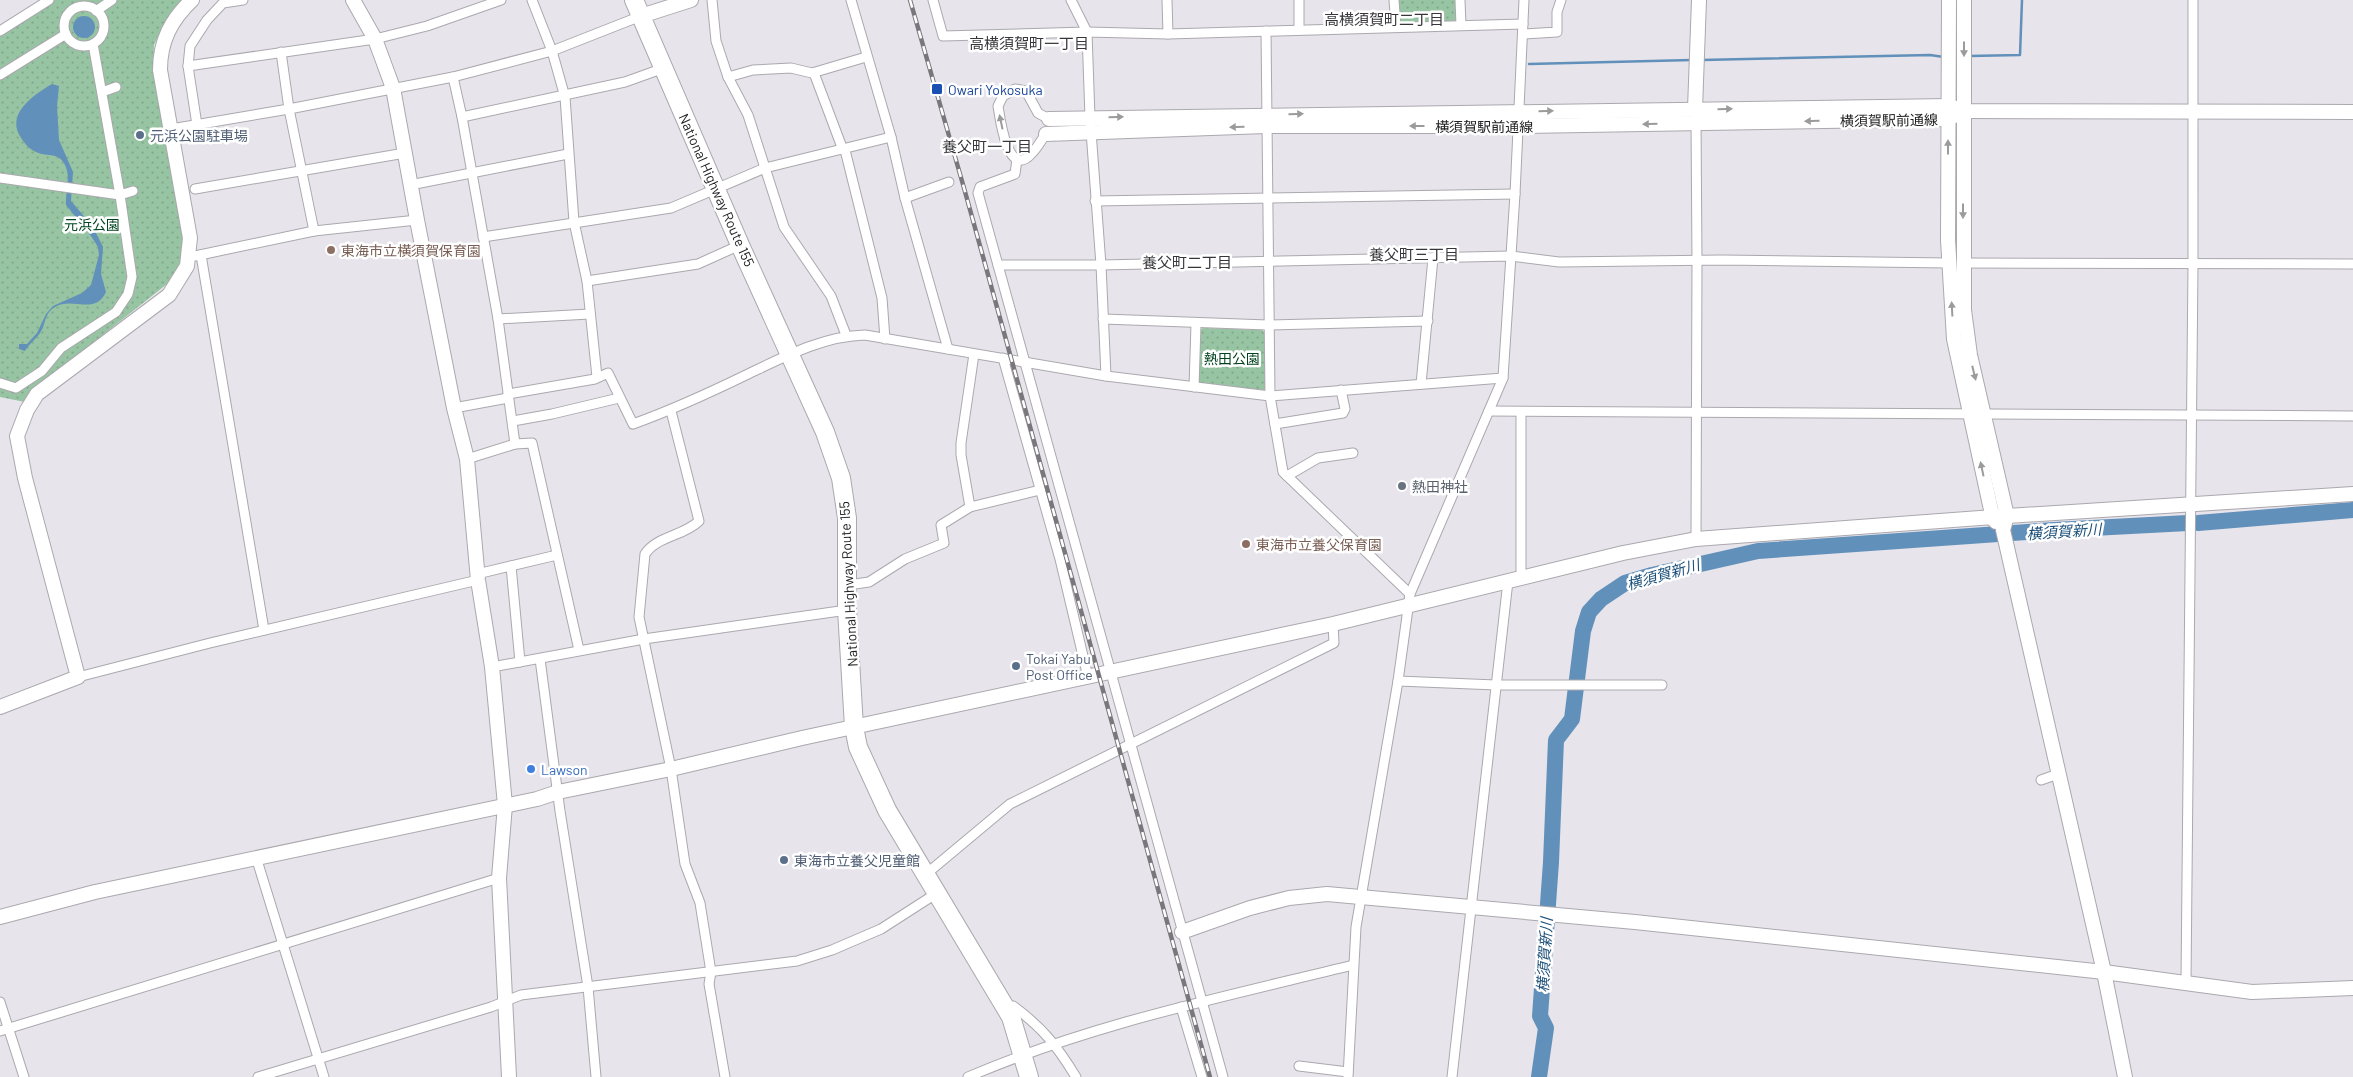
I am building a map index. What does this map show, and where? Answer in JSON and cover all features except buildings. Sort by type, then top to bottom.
[{"type":"highway","name":"National Highway Route 155","points":[[638,8],[740,245],[825,432],[841,478],[847,518],[848,610],[854,727],[858,747],[871,779],[925,875],[1011,1017],[1029,1077]]},
{"type":"street","points":[[0,30],[49,0]]},
{"type":"street","points":[[96,11],[112,0]]},
{"type":"street","points":[[192,0],[170,26],[160,51],[160,70],[264,630]]},
{"type":"street","points":[[198,125],[188,66],[190,46],[207,20],[223,3],[243,0]]},
{"type":"street","points":[[353,0],[375,40],[393,88],[416,220],[454,408],[467,458],[477,577],[492,667],[505,805],[499,878],[510,1077]]},
{"type":"street","points":[[475,0],[478,9]]},
{"type":"street","points":[[188,66],[375,40],[427,26],[501,0]]},
{"type":"street","points":[[532,0],[552,51],[565,97],[574,222],[587,281],[597,377]]},
{"type":"street","points":[[171,129],[288,110],[453,77],[552,51],[638,8],[691,0]]},
{"type":"street","points":[[712,0],[716,41],[728,77],[748,116],[784,227],[831,296],[846,335]]},
{"type":"street","points":[[851,0],[866,57],[891,136],[905,198],[948,349]]},
{"type":"street","points":[[933,0],[943,36],[1087,32],[1168,34],[1523,24]]},
{"type":"street","points":[[1071,0],[1087,32],[1106,376]]},
{"type":"street","points":[[1167,0],[1168,34]]},
{"type":"street","points":[[1299,0],[1299,30]]},
{"type":"street","points":[[1394,0],[1396,27]]},
{"type":"street","points":[[1460,0],[1460,25]]},
{"type":"street","points":[[1299,1066],[1348,1075],[1356,927],[1398,681],[1409,600],[1503,378],[1520,119],[1524,0]]},
{"type":"street","points":[[1523,34],[1557,32],[1557,12],[1561,0]]},
{"type":"street","points":[[1696,539],[1698,261],[1696,116],[1699,0]]},
{"type":"street","points":[[1948,0],[1949,113],[1956,263],[1970,355],[2007,516],[2004,536]]},
{"type":"street","points":[[1964,0],[1964,111],[1954,339],[1992,516],[2004,536],[2104,972],[2126,1077]]},
{"type":"street","points":[[2186,982],[2193,265],[2193,0]]},
{"type":"street","points":[[84,6],[96,11],[103,22],[104,28],[98,40],[92,44],[80,46],[69,40],[66,34],[64,22],[72,11],[84,6]]},
{"type":"street","points":[[1266,31],[1270,396],[1283,472],[1409,600]]},
{"type":"street","points":[[0,75],[66,34]]},
{"type":"street","points":[[0,383],[16,388],[24,384],[42,371],[61,348],[116,312],[128,294],[132,277],[120,195],[92,44]]},
{"type":"street","points":[[281,52],[288,110],[314,231]]},
{"type":"street","points":[[728,77],[752,70],[791,68],[814,73],[866,57]]},
{"type":"street","points":[[462,117],[565,97],[625,82],[664,68]]},
{"type":"street","points":[[814,73],[844,150],[882,298],[885,339]]},
{"type":"street","points":[[453,77],[462,117],[498,319],[515,444]]},
{"type":"street","points":[[102,92],[116,88]]},
{"type":"street","points":[[1046,134],[1032,154],[1023,159],[1017,159],[1008,151],[998,106],[1003,96],[1015,89],[1026,91],[1038,113],[1049,119]]},
{"type":"street","name":"横須賀駅前通線","points":[[1046,134],[1091,125],[1266,120],[1520,119],[1949,113],[1964,111],[2353,112]]},
{"type":"street","name":"横須賀駅前通線","points":[[1049,119],[1091,125]]},
{"type":"street","points":[[483,237],[671,208],[765,168],[844,150],[891,136]]},
{"type":"street","points":[[195,189],[405,153]]},
{"type":"street","points":[[410,185],[568,154]]},
{"type":"street","points":[[1017,159],[1015,174],[985,184],[978,190],[1223,1077]]},
{"type":"street","points":[[0,178],[120,195],[133,191]]},
{"type":"street","points":[[905,198],[948,182]]},
{"type":"street","points":[[1096,201],[1515,194]]},
{"type":"street","points":[[78,677],[25,478],[17,436],[27,410],[37,394],[170,295],[195,256],[314,231],[416,220]]},
{"type":"street","points":[[587,281],[698,264],[740,245]]},
{"type":"street","points":[[998,265],[1101,265],[1511,256],[1559,262],[2353,264]]},
{"type":"street","points":[[1421,384],[1433,258]]},
{"type":"street","points":[[498,319],[590,314]]},
{"type":"street","points":[[1103,319],[1196,324],[1268,325],[1428,321]]},
{"type":"street","points":[[1194,387],[1196,324]]},
{"type":"street","points":[[454,408],[608,373],[633,424],[670,411],[790,354],[846,335],[865,335],[1106,376],[1270,396],[1503,378]]},
{"type":"street","points":[[970,507],[961,455],[961,443],[974,354]]},
{"type":"street","points":[[1003,358],[1060,559],[1088,677]]},
{"type":"street","points":[[24,384],[32,393]]},
{"type":"street","points":[[1275,424],[1342,413],[1345,409],[1342,390]]},
{"type":"street","points":[[513,421],[619,398]]},
{"type":"street","points":[[670,411],[699,521],[691,529],[648,549],[645,554],[639,617],[671,769],[685,864],[700,903],[711,972],[709,984],[726,1077]]},
{"type":"street","points":[[1489,411],[2353,416]]},
{"type":"street","points":[[1452,1077],[1496,685],[1514,579],[1521,412]]},
{"type":"street","points":[[467,458],[515,444],[532,443],[580,650]]},
{"type":"street","points":[[1287,476],[1318,458],[1353,453]]},
{"type":"street","points":[[848,585],[869,582],[905,559],[944,542],[940,525],[970,507],[1040,490]]},
{"type":"street","points":[[0,917],[68,899],[256,857],[537,799],[558,792],[1333,624],[1409,600],[1696,539],[1992,516],[2353,494]]},
{"type":"street","points":[[0,707],[78,677],[477,577],[511,566],[557,555]]},
{"type":"street","points":[[511,566],[520,662]]},
{"type":"street","points":[[492,667],[644,639],[848,610]]},
{"type":"street","points":[[925,875],[1010,804],[1334,643],[1333,624]]},
{"type":"street","points":[[540,658],[558,792],[588,987],[596,1077]]},
{"type":"street","points":[[1398,681],[1496,685],[1662,685]]},
{"type":"street","points":[[2042,780],[2058,774]]},
{"type":"street","points":[[256,857],[324,1077]]},
{"type":"street","points":[[4,1029],[499,878]]},
{"type":"street","points":[[258,1077],[491,1007],[521,995],[797,961],[832,950],[881,929],[937,893]]},
{"type":"street","points":[[1182,932],[1250,908],[1289,898],[1327,894],[1472,906],[2104,972],[2252,992],[2353,988]]},
{"type":"street","points":[[968,1077],[1023,1053],[1055,1043],[1181,1007],[1353,965]]},
{"type":"street","points":[[0,1002],[4,1029],[24,1077]]},
{"type":"street","points":[[1004,1007],[1013,1006],[1031,1019],[1055,1043],[1076,1077]]},
{"type":"street","points":[[1181,1007],[1202,1077]]},
{"type":"green space","name":"元浜公園","points":[[52,0],[184,0],[163,25],[154,45],[153,66],[166,124],[185,248],[180,265],[167,284],[37,387],[25,402],[0,397],[0,33]]},
{"type":"green space","points":[[1397,0],[1456,0],[1457,19],[1454,22],[1400,23],[1397,21]]},
{"type":"green space","name":"熱田公園","points":[[1203,328],[1262,330],[1265,333],[1266,388],[1263,392],[1199,384],[1197,380],[1198,331]]},
{"type":"water","points":[[84,16],[92,19],[95,27],[92,35],[84,38],[76,35],[73,27],[76,19]]},
{"type":"water","points":[[52,84],[59,86],[57,106],[59,140],[73,172],[71,201],[93,227],[103,247],[101,274],[106,292],[96,303],[69,303],[55,307],[49,312],[40,333],[25,351],[19,349],[19,344],[27,344],[37,333],[46,314],[53,306],[82,293],[91,285],[99,255],[98,247],[91,236],[66,205],[68,173],[64,163],[58,157],[31,149],[22,139],[17,128],[19,112],[24,105]]},
{"type":"waterway","points":[[1969,56],[2020,55],[2022,0]]},
{"type":"waterway","points":[[1702,60],[1930,55],[1944,57]]},
{"type":"waterway","points":[[1529,64],[1692,60]]},
{"type":"waterway","name":"横須賀新川","points":[[2198,523],[2353,510]]},
{"type":"waterway","name":"横須賀新川","points":[[1539,1077],[1546,1028],[1540,1016],[1551,862],[1556,740],[1572,719],[1583,631],[1589,612],[1601,599],[1625,583],[1758,551],[2054,530],[2188,523]]},
{"type":"railway","points":[[910,0],[964,188],[1210,1077]]},
{"type":"place","name":"Owari Yokosuka","points":[[937,89]]},
{"type":"place","name":"元浜公園駐車場","points":[[140,135]]},
{"type":"place","name":"東海市立横須賀保育園","points":[[331,250]]},
{"type":"place","name":"熱田神社","points":[[1402,486]]},
{"type":"place","name":"東海市立養父保育園","points":[[1246,544]]},
{"type":"place","name":"Tokai Yabu Post Office","points":[[1016,666]]},
{"type":"place","name":"Lawson","points":[[531,769]]},
{"type":"place","name":"東海市立養父児童館","points":[[784,860]]},
{"type":"district","name":"高横須賀町二丁目","points":[[1384,19]]},
{"type":"district","name":"高横須賀町一丁目","points":[[1029,43]]},
{"type":"district","name":"養父町一丁目","points":[[987,146]]},
{"type":"district","name":"養父町三丁目","points":[[1414,254]]},
{"type":"district","name":"養父町二丁目","points":[[1187,262]]}]
